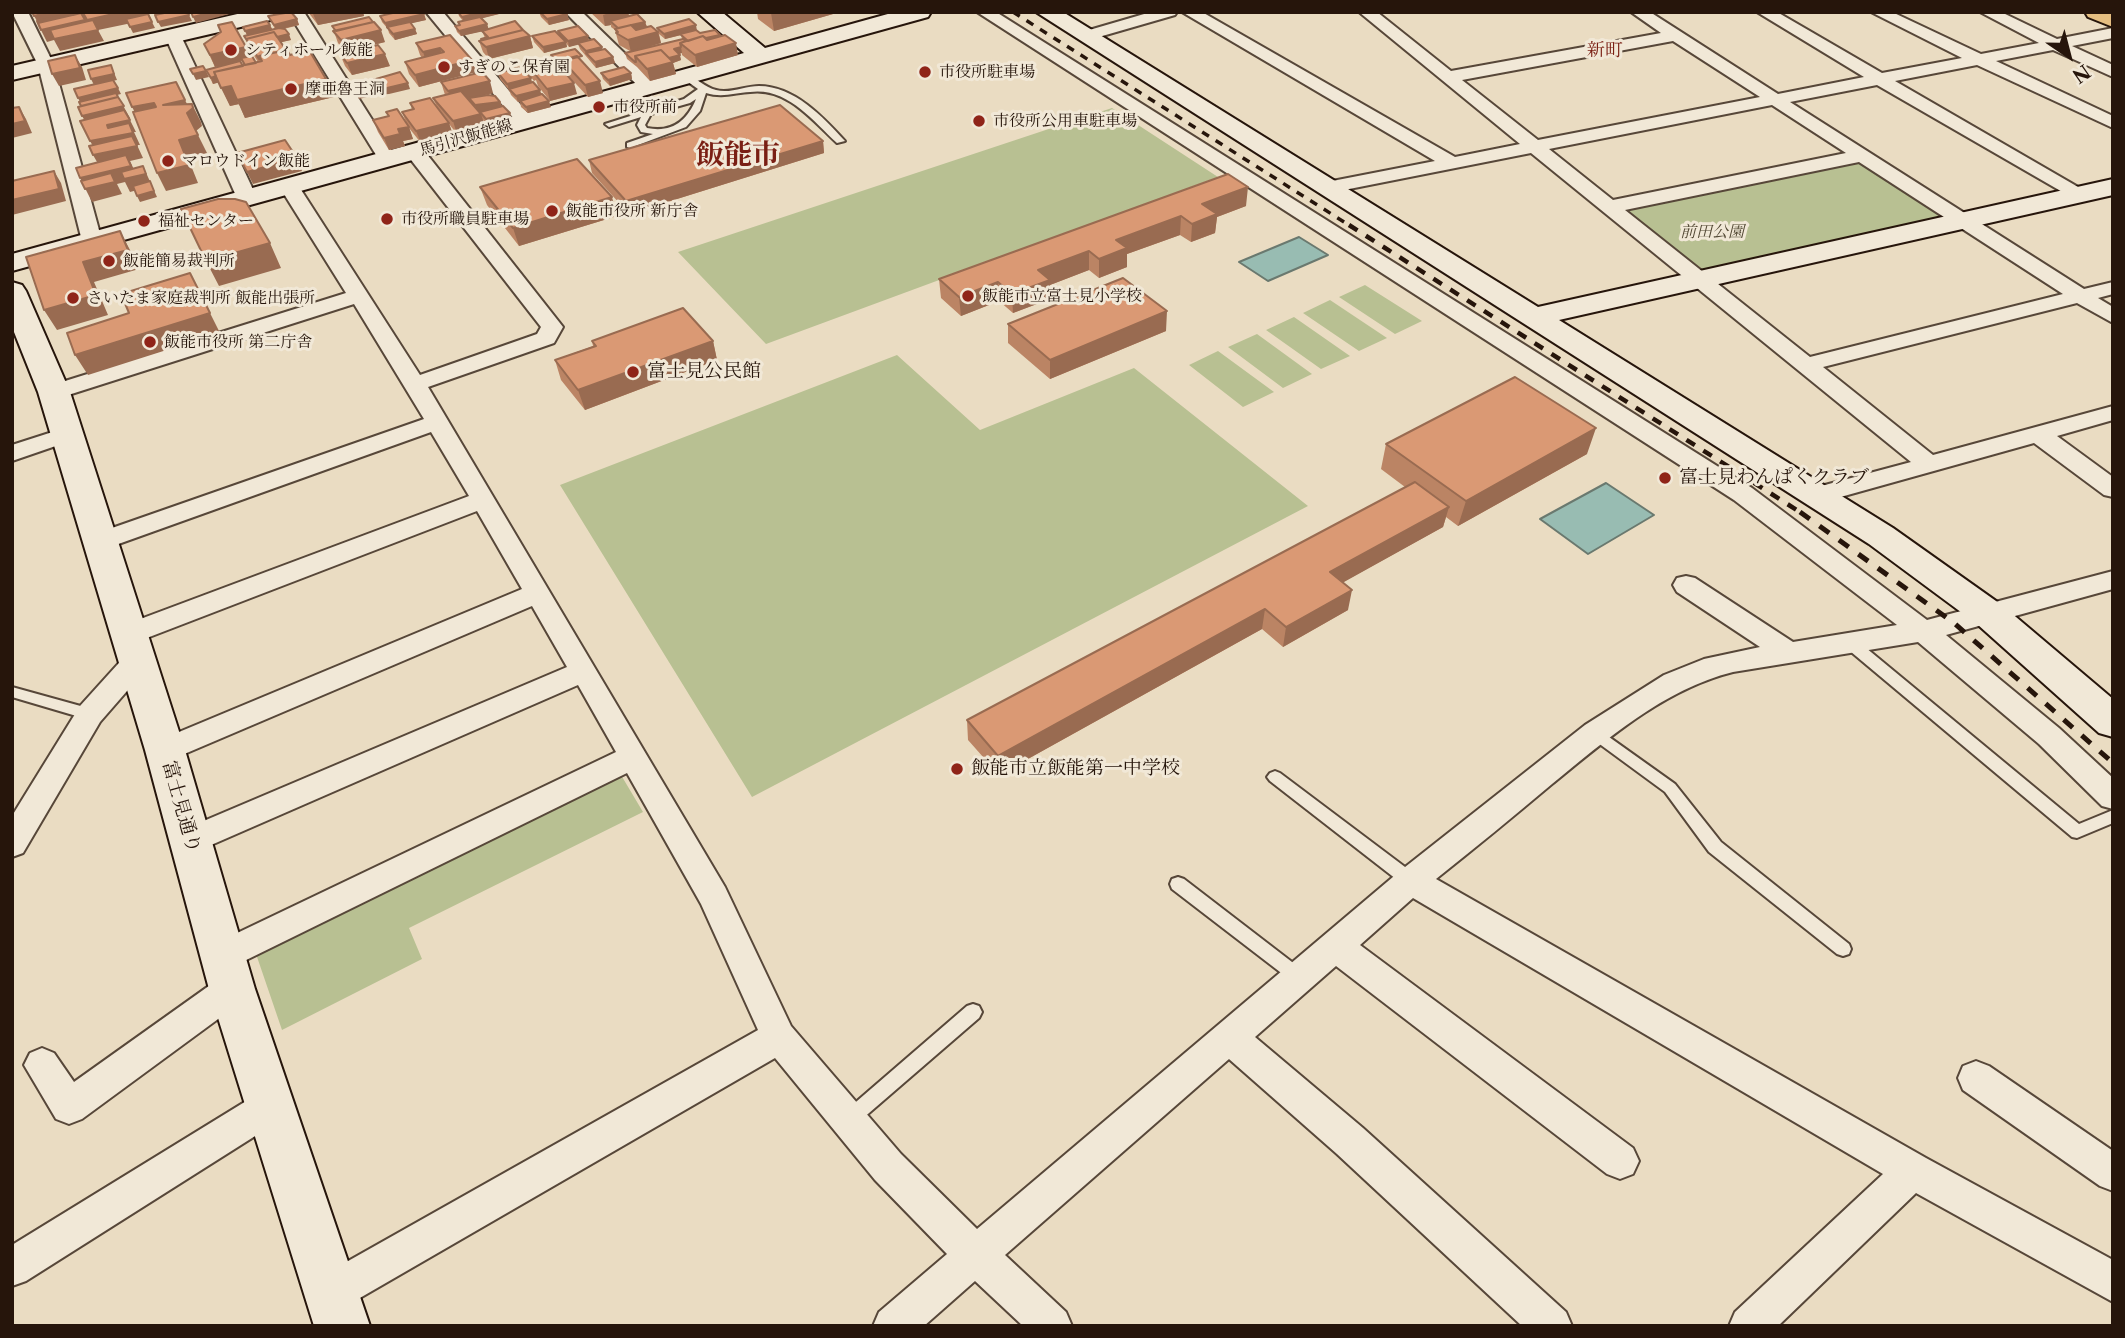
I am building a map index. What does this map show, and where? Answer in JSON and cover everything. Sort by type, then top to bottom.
[{"type":"main road","points":[[2096,12],[2113,20]]},
{"type":"street","points":[[20,12],[46,65],[92,241]]},
{"type":"street","points":[[12,73],[275,12]]},
{"type":"street","points":[[296,12],[388,159]]},
{"type":"street","points":[[434,12],[525,121]]},
{"type":"street","points":[[573,12],[649,99]]},
{"type":"street","points":[[708,12],[761,56]]},
{"type":"street","name":"馬引沢飯能線","points":[[12,262],[525,121],[649,99],[761,56],[920,12]]},
{"type":"street","points":[[985,12],[1743,494],[1923,631],[2049,736],[2113,797]]},
{"type":"street","points":[[1047,12],[1881,536],[1990,615],[2113,722]]},
{"type":"street","points":[[1086,36],[1169,12]]},
{"type":"street","points":[[1190,12],[1449,161]]},
{"type":"street","points":[[1367,12],[1929,464]]},
{"type":"street","points":[[1639,12],[2113,317]]},
{"type":"street","points":[[1765,12],[2078,195]]},
{"type":"street","points":[[1879,12],[2113,123]]},
{"type":"street","points":[[1988,12],[2113,72]]},
{"type":"street","points":[[1328,187],[1770,98],[2113,33]]},
{"type":"street","points":[[173,36],[247,198]]},
{"type":"street","points":[[1448,77],[1673,36]]},
{"type":"street","points":[[415,152],[552,327],[546,338],[415,384]]},
{"type":"street","points":[[1610,207],[1861,156]]},
{"type":"street","points":[[289,186],[415,384],[584,671],[714,897],[779,1037],[888,1167],[974,1254],[1052,1326]]},
{"type":"street","points":[[1535,317],[2113,187]]},
{"type":"street","points":[[1806,365],[2113,288]]},
{"type":"street","name":"富士見通り","points":[[12,291],[54,392],[68,434],[165,750],[227,972],[332,1314]]},
{"type":"street","points":[[54,392],[358,296]]},
{"type":"street","points":[[1819,495],[2113,413]]},
{"type":"street","points":[[101,541],[437,422]]},
{"type":"street","points":[[12,453],[68,434]]},
{"type":"street","points":[[2038,434],[2113,489]]},
{"type":"street","points":[[12,844],[133,648],[483,500]]},
{"type":"street","points":[[893,1326],[1411,881],[1595,733],[1674,682],[1704,669],[1788,652],[1923,631],[2113,580]]},
{"type":"street","points":[[1686,585],[1788,652]]},
{"type":"street","points":[[165,750],[538,593]]},
{"type":"street","points":[[191,840],[584,671]]},
{"type":"street","points":[[42,1065],[69,1107],[227,972],[632,757]]},
{"type":"street","points":[[1411,881],[1913,1171],[2113,1282]]},
{"type":"street","points":[[1335,946],[1620,1161]]},
{"type":"street","points":[[332,1314],[779,1037]]},
{"type":"street","points":[[1229,1037],[1350,1141],[1552,1326]]},
{"type":"street","points":[[1976,1078],[2113,1172]]},
{"type":"street","points":[[12,1267],[269,1107]]},
{"type":"street","points":[[1749,1326],[1913,1171]]},
{"type":"lane","points":[[630,145],[683,126],[699,106],[695,83],[726,94],[761,88],[784,93],[839,141]]},
{"type":"lane","points":[[609,124],[649,99]]},
{"type":"lane","points":[[649,99],[641,125],[644,130],[660,135]]},
{"type":"lane","points":[[1849,642],[2077,832],[2113,816]]},
{"type":"lane","points":[[12,692],[90,714]]},
{"type":"lane","points":[[1595,733],[1670,788],[1716,847],[1843,949]]},
{"type":"lane","points":[[1275,777],[1411,881]]},
{"type":"lane","points":[[1178,884],[1299,977]]},
{"type":"lane","points":[[848,1120],[973,1012]]},
{"type":"green space","points":[[1112,108],[1218,177],[766,344],[678,252]]},
{"type":"green space","name":"前田公園","points":[[1861,156],[1962,221],[1700,280],[1610,207]]},
{"type":"green space","points":[[1365,285],[1422,321],[1395,334],[1339,297]]},
{"type":"green space","points":[[1330,300],[1387,338],[1359,351],[1303,313]]},
{"type":"green space","points":[[1294,317],[1350,356],[1321,369],[1266,330]]},
{"type":"green space","points":[[1257,334],[1312,374],[1283,388],[1228,347]]},
{"type":"green space","points":[[1218,351],[1274,392],[1243,407],[1189,365]]},
{"type":"green space","points":[[897,355],[980,430],[1134,368],[1308,506],[752,797],[560,485]]},
{"type":"green space","points":[[621,775],[643,812],[409,928],[422,959],[282,1030],[255,951]]},
{"type":"water","points":[[1299,237],[1328,255],[1268,281],[1239,262]]},
{"type":"water","points":[[1606,483],[1654,515],[1588,554],[1540,519]]},
{"type":"building","points":[[32,12],[49,12],[34,16]]},
{"type":"building","points":[[84,12],[122,12],[87,20]]},
{"type":"building","points":[[188,12],[189,15],[158,22],[155,15]]},
{"type":"building","points":[[191,12],[212,12],[193,17]]},
{"type":"building","points":[[291,12],[297,19],[274,25],[268,16]]},
{"type":"building","points":[[397,12],[424,14],[385,23],[380,16]]},
{"type":"building","points":[[458,12],[482,12],[462,17]]},
{"type":"building","points":[[540,12],[565,12],[567,14],[547,19]]},
{"type":"building","points":[[81,13],[85,20],[41,30],[38,23]]},
{"type":"building","points":[[70,14],[38,23],[40,28],[37,21]]},
{"type":"building","points":[[148,14],[152,22],[130,27],[126,19]]},
{"type":"building","points":[[637,14],[645,22],[618,28],[610,21]]},
{"type":"building","points":[[369,17],[373,22],[336,31],[332,26]]},
{"type":"building","points":[[480,17],[487,24],[459,31],[455,26],[460,25],[458,22]]},
{"type":"building","points":[[689,19],[696,25],[664,34],[657,28]]},
{"type":"building","points":[[93,20],[98,30],[54,39],[50,30]]},
{"type":"building","points":[[267,21],[270,25],[245,31],[243,27]]},
{"type":"building","points":[[515,21],[523,30],[481,39],[488,37],[482,31]]},
{"type":"building","points":[[232,22],[246,47],[210,55],[204,44],[221,32],[218,25]]},
{"type":"building","points":[[374,22],[381,30],[341,40],[333,31]]},
{"type":"building","points":[[410,22],[415,29],[393,34],[387,27]]},
{"type":"building","points":[[631,25],[636,30],[651,26],[658,32],[628,40],[616,33],[618,32],[615,29]]},
{"type":"building","points":[[578,26],[588,36],[568,41],[558,31]]},
{"type":"building","points":[[285,29],[289,34],[277,37],[274,32],[246,39],[244,36]]},
{"type":"building","points":[[523,30],[530,36],[486,47],[479,41]]},
{"type":"building","points":[[696,30],[700,33],[715,30],[720,35],[706,38],[703,36],[688,41],[680,34]]},
{"type":"building","points":[[555,31],[566,42],[543,47],[532,36]]},
{"type":"building","points":[[274,32],[286,50],[259,56],[259,59],[246,39]]},
{"type":"building","points":[[450,35],[472,60],[415,75],[405,62],[444,52],[440,48],[423,52],[416,43]]},
{"type":"building","points":[[725,35],[736,43],[695,55],[680,43],[703,36],[707,40]]},
{"type":"building","points":[[594,39],[602,47],[586,51],[578,43]]},
{"type":"building","points":[[683,39],[686,41],[680,43],[681,47],[674,49],[680,55],[669,58],[661,50],[635,56],[635,62],[625,53]]},
{"type":"building","points":[[378,45],[385,54],[347,63],[340,54]]},
{"type":"building","points":[[575,49],[582,56],[558,62],[551,55]]},
{"type":"building","points":[[605,49],[613,57],[595,62],[586,53]]},
{"type":"building","points":[[287,50],[290,55],[309,50],[326,79],[237,100],[231,86],[221,88],[214,72],[262,61],[259,56]]},
{"type":"building","points":[[661,50],[673,62],[647,69],[635,56]]},
{"type":"building","points":[[75,55],[80,68],[52,74],[48,61]]},
{"type":"building","points":[[252,56],[256,63],[245,65],[241,58]]},
{"type":"building","points":[[577,56],[600,81],[585,85],[562,60]]},
{"type":"building","points":[[550,60],[559,68],[533,75],[525,66]]},
{"type":"building","points":[[240,61],[243,66],[214,72],[216,76],[211,78],[206,70]]},
{"type":"building","points":[[111,65],[114,74],[91,79],[88,70]]},
{"type":"building","points":[[203,66],[206,71],[193,74],[190,69]]},
{"type":"building","points":[[521,67],[531,78],[507,84],[498,73]]},
{"type":"building","points":[[624,67],[631,73],[608,80],[601,73]]},
{"type":"building","points":[[561,68],[574,83],[547,89],[535,74]]},
{"type":"building","points":[[400,72],[408,83],[374,89],[369,81]]},
{"type":"building","points":[[482,72],[490,81],[448,91],[441,82]]},
{"type":"building","points":[[113,80],[118,88],[78,98],[74,89]]},
{"type":"building","points":[[176,82],[185,100],[163,105],[192,104],[193,108],[187,113],[198,135],[179,140],[189,165],[157,173],[133,112],[156,107],[154,103],[132,107],[126,93]]},
{"type":"building","points":[[533,82],[540,90],[516,96],[509,89]]},
{"type":"building","points":[[363,83],[369,90],[356,93],[351,86]]},
{"type":"building","points":[[461,91],[481,114],[453,121],[433,98]]},
{"type":"building","points":[[116,93],[118,97],[81,106],[79,102]]},
{"type":"building","points":[[542,94],[549,101],[526,107],[520,101]]},
{"type":"building","points":[[495,96],[500,102],[475,105],[469,98]]},
{"type":"building","points":[[118,97],[124,106],[82,116],[78,107]]},
{"type":"building","points":[[430,98],[449,123],[416,131],[402,112],[414,109],[410,103]]},
{"type":"building","points":[[780,105],[823,141],[626,201],[589,160]]},
{"type":"building","points":[[503,106],[510,113],[486,119],[480,112]]},
{"type":"building","points":[[19,107],[25,121],[12,124],[12,108]]},
{"type":"building","points":[[397,109],[409,127],[398,129],[400,134],[384,138],[373,120],[389,116],[386,112]]},
{"type":"building","points":[[124,110],[130,120],[107,125],[108,128],[129,123],[133,133],[90,141],[80,121]]},
{"type":"building","points":[[132,136],[137,146],[93,155],[89,146]]},
{"type":"building","points":[[285,140],[297,158],[247,172],[237,153]]},
{"type":"building","points":[[126,155],[131,166],[80,178],[76,168]]},
{"type":"building","points":[[577,159],[612,197],[513,228],[480,187]]},
{"type":"building","points":[[143,166],[146,174],[124,179],[121,172]]},
{"type":"building","points":[[54,171],[59,189],[12,200],[12,181]]},
{"type":"building","points":[[111,173],[115,182],[85,189],[81,181]]},
{"type":"building","points":[[1228,174],[1248,187],[1202,204],[1217,214],[1192,224],[1181,216],[1116,240],[1127,248],[1099,259],[1089,251],[1038,270],[1050,280],[1012,294],[998,282],[959,297],[939,279]]},
{"type":"building","points":[[150,181],[154,191],[137,196],[133,186]]},
{"type":"building","points":[[218,199],[246,202],[270,243],[206,261],[181,209]]},
{"type":"building","points":[[120,231],[128,250],[83,262],[96,295],[44,310],[26,257]]},
{"type":"building","points":[[190,273],[210,313],[75,355],[67,333],[129,313],[121,294]]},
{"type":"building","points":[[1123,278],[1167,311],[1050,360],[1008,324]]},
{"type":"building","points":[[683,308],[713,341],[578,390],[555,360],[596,346],[592,341]]},
{"type":"building","points":[[1515,377],[1596,428],[1466,501],[1386,444]]},
{"type":"building","points":[[1415,482],[1449,507],[1330,572],[1352,590],[1286,627],[1265,609],[998,756],[967,720]]},
{"type":"railway","points":[[1013,12],[1352,227]]},
{"type":"railway","points":[[1349,225],[1801,513]]},
{"type":"railway","points":[[1801,513],[1954,623],[2113,763]]},
{"type":"place","name":"シティホール飯能","points":[[231,50]]},
{"type":"place","name":"すぎのこ保育園","points":[[444,67]]},
{"type":"place","name":"市役所駐車場","points":[[925,72]]},
{"type":"place","name":"摩亜魯王洞","points":[[291,89]]},
{"type":"place","name":"市役所前","points":[[599,107]]},
{"type":"place","name":"市役所公用車駐車場","points":[[979,121]]},
{"type":"place","name":"マロウドイン飯能","points":[[168,161]]},
{"type":"place","name":"飯能市役所 新庁舎","points":[[552,211]]},
{"type":"place","name":"市役所職員駐車場","points":[[387,219]]},
{"type":"place","name":"福祉センター","points":[[144,221]]},
{"type":"place","name":"飯能簡易裁判所","points":[[109,261]]},
{"type":"place","name":"飯能市立富士見小学校","points":[[968,296]]},
{"type":"place","name":"さいたま家庭裁判所 飯能出張所","points":[[73,298]]},
{"type":"place","name":"飯能市役所 第二庁舎","points":[[150,342]]},
{"type":"place","name":"富士見公民館","points":[[633,372]]},
{"type":"place","name":"富士見わんぱくクラブ","points":[[1665,478]]},
{"type":"place","name":"飯能市立飯能第一中学校","points":[[957,769]]},
{"type":"district","name":"新町","points":[[1605,51]]},
{"type":"district","name":"飯能市","points":[[738,156]]}]
